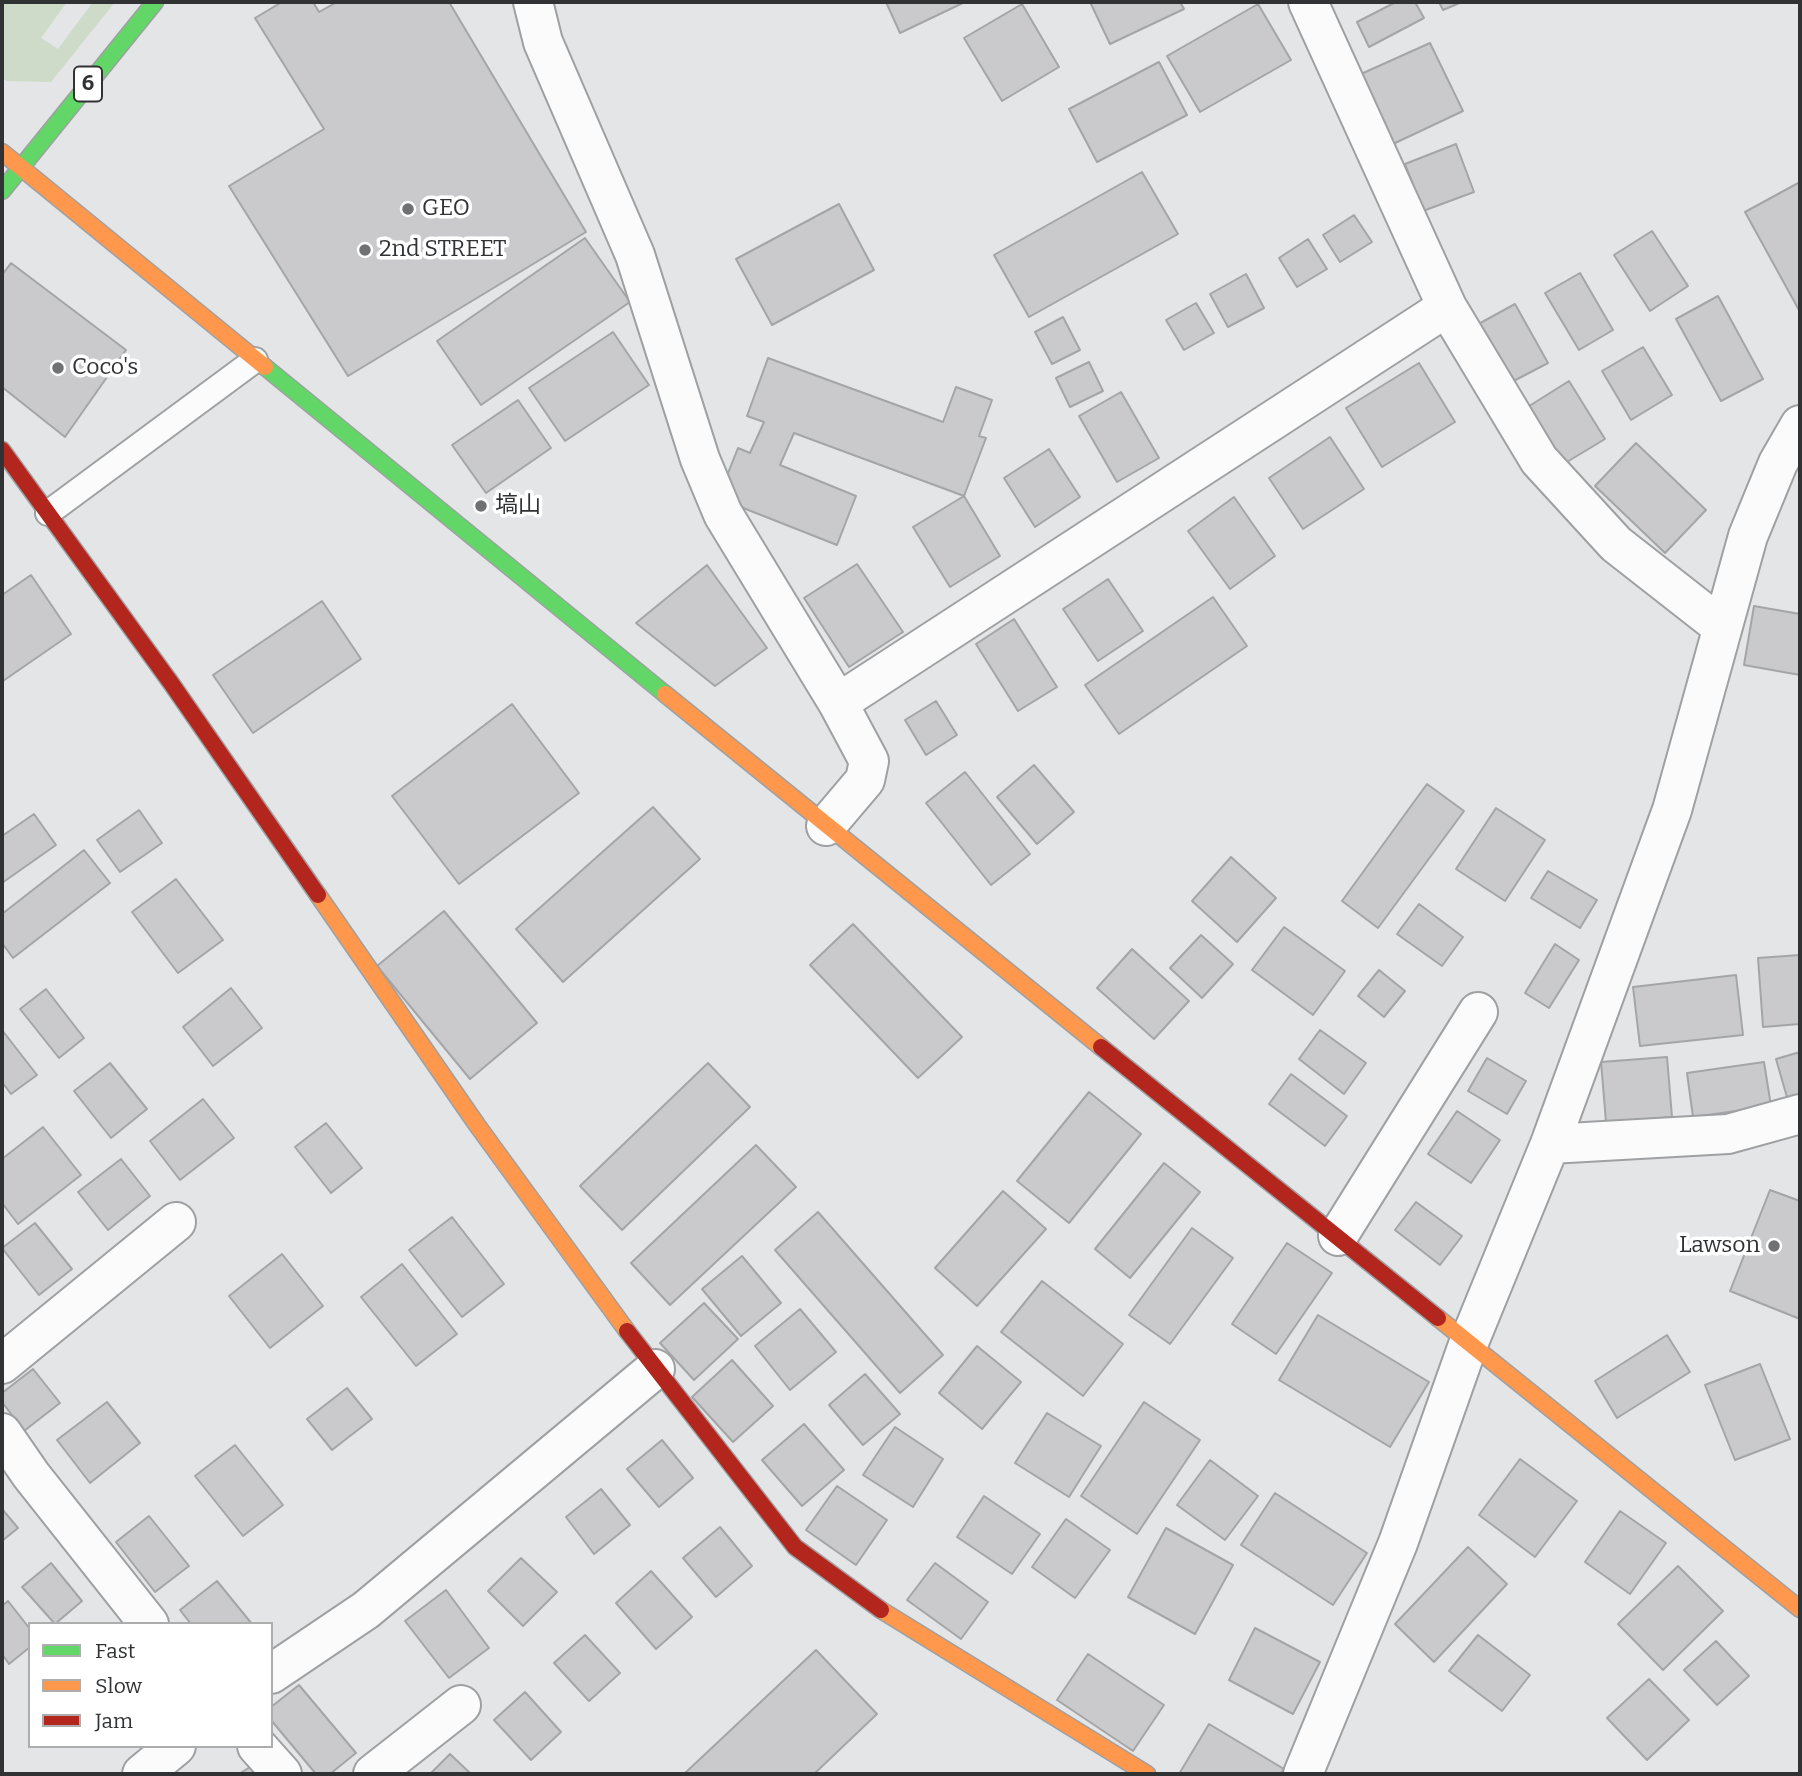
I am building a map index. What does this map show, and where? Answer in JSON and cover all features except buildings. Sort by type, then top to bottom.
[{"type":"main road","name":"6","points":[[2,191],[155,2]]},
{"type":"main road","points":[[2,152],[826,826],[1800,1609]]},
{"type":"main road","points":[[2,450],[179,695],[477,1125],[655,1369],[795,1547],[894,1619],[1147,1774]]},
{"type":"street","points":[[533,2],[542,42],[635,255],[700,459],[723,514],[838,703],[869,761],[865,780],[826,826]]},
{"type":"street","points":[[1308,2],[1447,307],[1539,460],[1616,544],[1722,627]]},
{"type":"street","points":[[838,703],[1447,307]]},
{"type":"street","points":[[1303,1774],[1398,1544],[1469,1342],[1550,1144],[1672,810],[1748,536],[1778,463],[1800,425]]},
{"type":"street","points":[[1338,1236],[1478,1012]]},
{"type":"street","points":[[1550,1144],[1728,1134],[1800,1114]]},
{"type":"street","points":[[2,1364],[176,1222]]},
{"type":"street","points":[[273,1673],[366,1610],[655,1369]]},
{"type":"street","points":[[2,1433],[31,1475],[147,1622]]},
{"type":"street","points":[[373,1774],[461,1705]]},
{"type":"street","points":[[142,1774],[174,1748]]},
{"type":"street","points":[[259,1748],[282,1774]]},
{"type":"lane","points":[[48,513],[255,360]]},
{"type":"green space","points":[[2,2],[67,2],[41,38],[58,49],[93,2],[115,2],[51,82],[7,81],[2,78]]},
{"type":"traffic: fast","points":[[2,191],[155,2]]},
{"type":"traffic: fast","points":[[265,367],[665,694]]},
{"type":"traffic: slow","points":[[2,152],[265,367]]},
{"type":"traffic: slow","points":[[665,694],[1101,1047]]},
{"type":"traffic: slow","points":[[318,895],[477,1125],[627,1331]]},
{"type":"traffic: slow","points":[[1438,1318],[1800,1609]]},
{"type":"traffic: slow","points":[[881,1610],[1147,1774]]},
{"type":"traffic: jam","points":[[2,450],[171,683],[318,895]]},
{"type":"traffic: jam","points":[[1101,1047],[1438,1318]]},
{"type":"traffic: jam","points":[[627,1331],[795,1547],[881,1610]]},
{"type":"place","name":"GEO","points":[[408,209]]},
{"type":"place","name":"2nd STREET","points":[[365,250]]},
{"type":"place","name":"Coco's","points":[[58,368]]},
{"type":"place","name":"塙山","points":[[481,506]]},
{"type":"place","name":"Lawson","points":[[1774,1246]]}]
